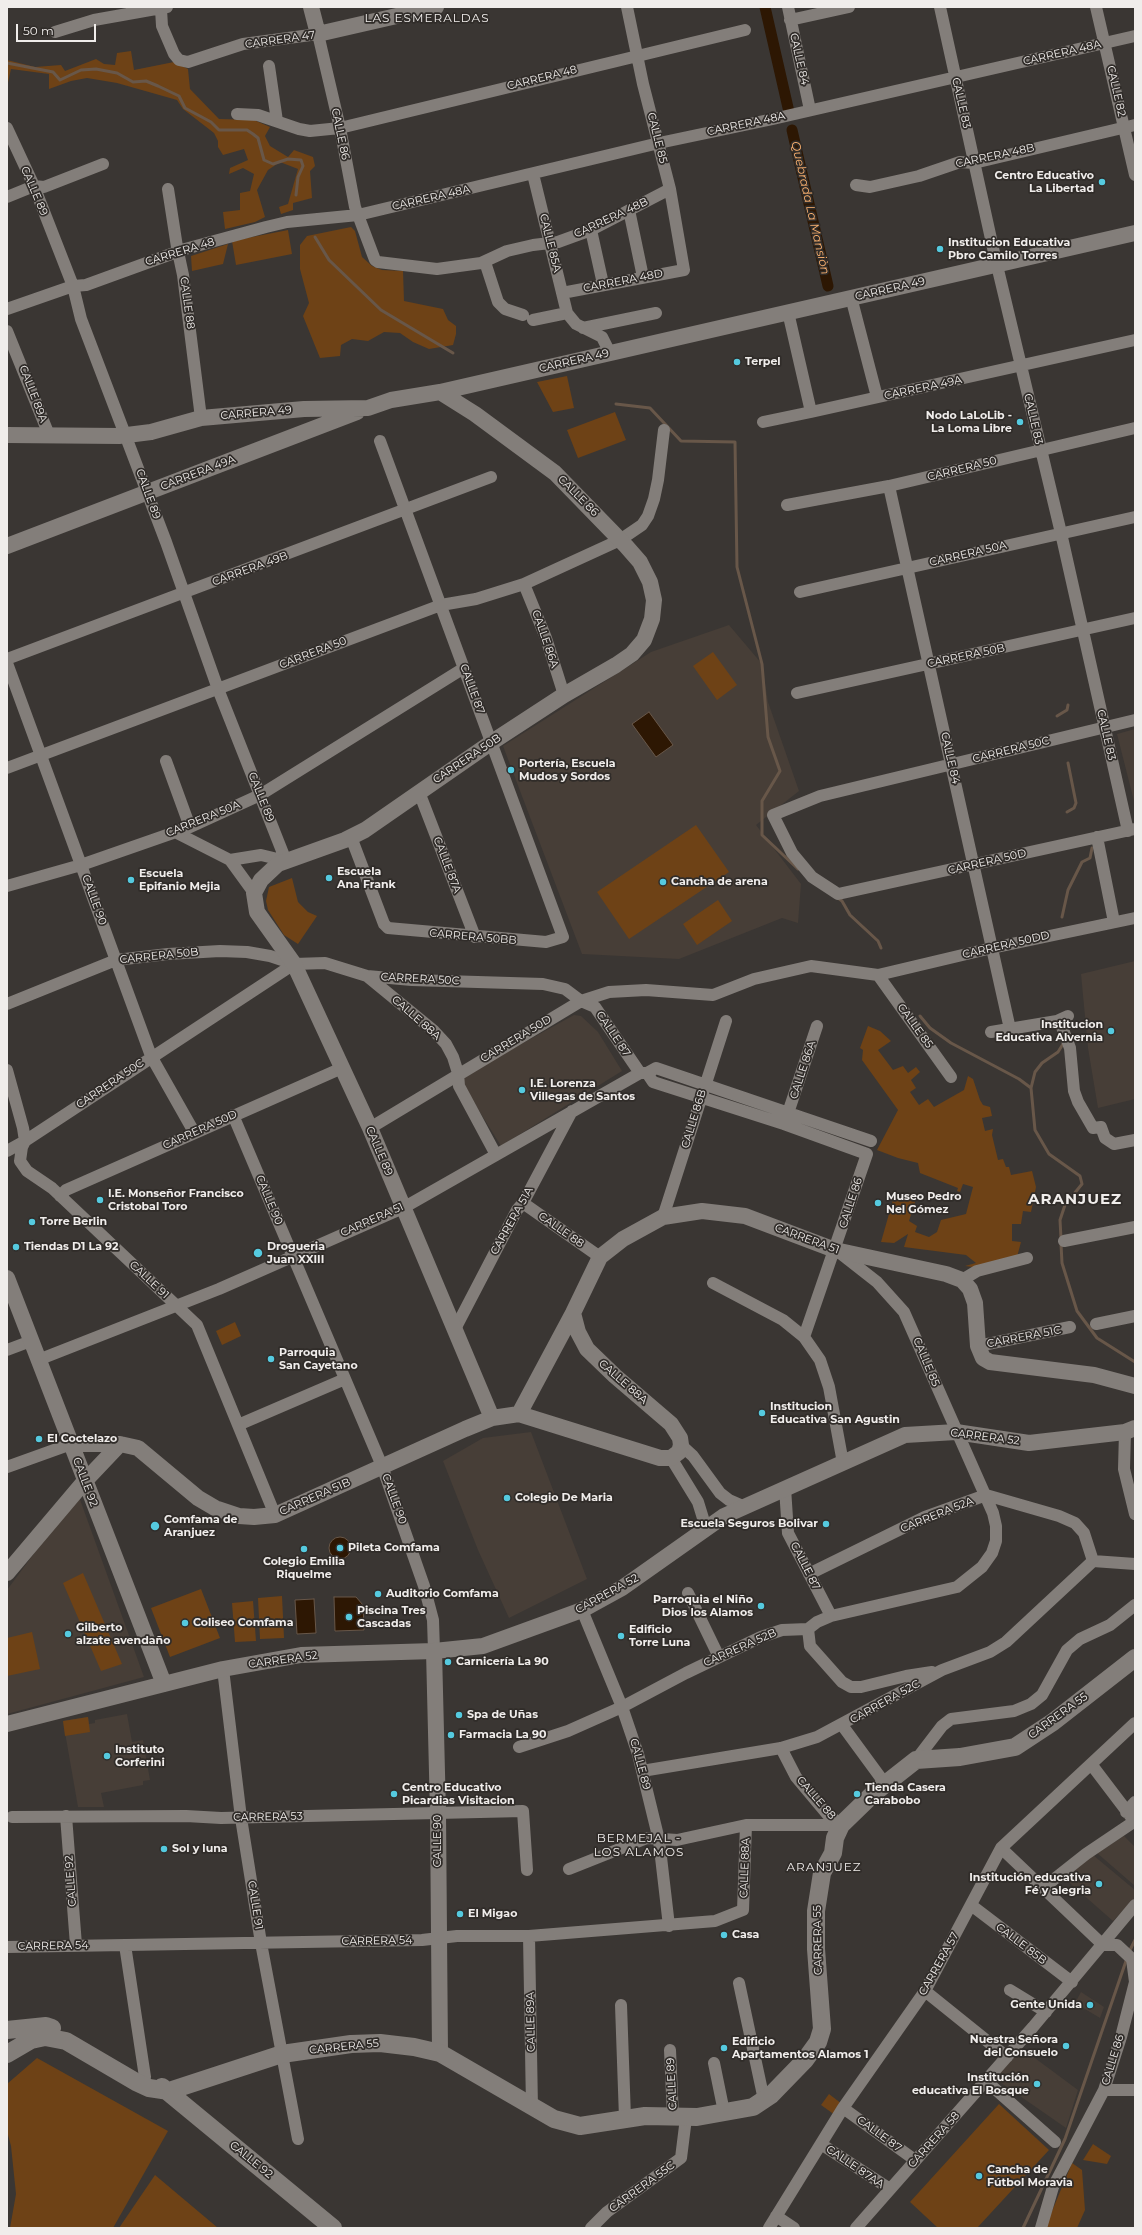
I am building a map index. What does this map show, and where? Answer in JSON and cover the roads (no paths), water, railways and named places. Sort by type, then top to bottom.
[{"type":"main road","name":"CARRERA 55","points":[[169,2091],[282,2054],[351,2044],[380,2043],[414,2047],[440,2054],[554,2120],[580,2126],[625,2118],[680,2117],[753,2107],[764,2100],[805,2060],[818,2042],[822,2029],[816,1949],[816,1911],[822,1873],[833,1853],[835,1838],[841,1825],[874,1793],[916,1760],[960,1757],[1015,1747],[1053,1722],[1135,1658]]},
{"type":"main road","name":"CALLE 92","points":[[7,2030],[46,2026],[70,2032],[124,2066],[169,2091],[334,2228]]},
{"type":"main road","points":[[7,2054],[31,2040],[46,2037],[66,2041],[136,2082],[149,2088],[169,2091]]},
{"type":"street","name":"CALLE 86","points":[[312,7],[340,128],[355,207],[374,260]]},
{"type":"street","name":"CARRERA 47","points":[[164,8],[162,26],[174,54],[179,60],[188,62],[243,44],[318,34],[436,7]]},
{"type":"street","name":"CALLE 85","points":[[627,7],[643,84],[670,189],[684,270]]},
{"type":"street","name":"CALLE 84","points":[[788,7],[810,110]]},
{"type":"street","points":[[790,20],[850,7]]},
{"type":"street","name":"CALLE 83","points":[[940,7],[997,264],[1061,533],[1081,630],[1132,830]]},
{"type":"street","name":"CALLE 82","points":[[1096,7],[1105,43],[1130,126],[1135,175]]},
{"type":"street","points":[[55,32],[94,20],[164,8]]},
{"type":"street","name":"CARRERA 48","points":[[237,114],[258,115],[277,120],[289,126],[310,131],[340,128],[745,30]]},
{"type":"street","name":"CARRERA 48A","points":[[358,215],[659,143],[1135,36]]},
{"type":"street","points":[[269,66],[277,120]]},
{"type":"street","name":"CARRERA 48B","points":[[856,185],[870,187],[919,176],[960,162],[974,163],[1130,126]]},
{"type":"street","name":"CALLE 89","points":[[7,128],[34,186],[73,286],[81,320],[126,435],[218,689],[286,861]]},
{"type":"street","points":[[7,197],[34,186],[44,187],[103,164]]},
{"type":"street","name":"CALLE 85A","points":[[533,174],[567,313]]},
{"type":"street","name":"CALLE 88","points":[[168,189],[183,275],[202,418]]},
{"type":"street","name":"CARRERA 48B","points":[[374,260],[383,264],[437,269],[485,262],[507,251],[550,243],[591,230],[670,189]]},
{"type":"street","points":[[629,210],[644,277]]},
{"type":"street","name":"CARRERA 48","points":[[7,309],[73,286],[86,285],[178,251],[287,222],[358,215]]},
{"type":"street","points":[[591,230],[603,284]]},
{"type":"street","name":"CARRERA 49","points":[[7,435],[126,435],[151,432],[202,418],[284,411],[368,408],[391,400],[440,392],[1135,233]]},
{"type":"street","points":[[485,262],[498,302],[505,309],[528,317],[567,313],[576,324],[602,337],[610,353]]},
{"type":"street","name":"CARRERA 48D","points":[[562,293],[603,284],[684,270]]},
{"type":"street","points":[[851,297],[877,397]]},
{"type":"street","points":[[788,312],[811,412]]},
{"type":"street","points":[[583,328],[656,314]]},
{"type":"street","name":"CALLE 89A","points":[[7,330],[44,423],[47,436]]},
{"type":"street","name":"CARRERA 49A","points":[[763,422],[1021,367],[1135,340]]},
{"type":"street","points":[[471,385],[468,400],[475,414]]},
{"type":"street","name":"CALLE 86","points":[[440,392],[475,414],[559,478],[640,562],[650,582],[654,600]]},
{"type":"street","name":"CARRERA 49A","points":[[7,546],[368,408]]},
{"type":"street","points":[[284,411],[292,424],[290,435],[286,439]]},
{"type":"street","name":"CARRERA 50","points":[[787,505],[889,486],[1040,449],[1135,428]]},
{"type":"street","name":"CARRERA 50","points":[[7,768],[441,605],[476,599],[524,584],[620,540],[642,526],[648,516],[658,480],[664,430]]},
{"type":"street","name":"CALLE 87","points":[[380,441],[564,937]]},
{"type":"street","name":"CARRERA 49B","points":[[7,658],[406,511],[492,477]]},
{"type":"street","name":"CALLE 84","points":[[889,486],[1010,1029]]},
{"type":"street","name":"CARRERA 50A","points":[[800,592],[1135,516]]},
{"type":"street","name":"CALLE 86A","points":[[524,584],[546,638],[564,695]]},
{"type":"street","name":"CARRERA 50B","points":[[254,893],[261,880],[278,864],[351,837],[564,695],[632,654],[644,640],[652,619],[654,600]]},
{"type":"street","name":"CARRERA 50B","points":[[797,693],[1135,618]]},
{"type":"street","name":"CALLE 90","points":[[7,662],[151,1056],[194,1132]]},
{"type":"street","name":"CARRERA 50A","points":[[7,886],[82,865],[190,827],[260,795],[464,668]]},
{"type":"street","name":"CARRERA 50C","points":[[838,894],[812,877],[792,853],[773,816],[820,796],[951,766],[1135,720]]},
{"type":"street","points":[[166,761],[190,827]]},
{"type":"street","name":"CALLE 87A","points":[[419,792],[475,937]]},
{"type":"street","name":"CARRERA 50D","points":[[838,894],[1132,830]]},
{"type":"street","points":[[175,832],[230,860],[254,893]]},
{"type":"street","name":"CARRERA 50BB","points":[[351,837],[384,924],[388,928],[475,937],[546,942],[564,937]]},
{"type":"street","points":[[1097,837],[1114,922]]},
{"type":"street","points":[[230,860],[261,855],[286,861]]},
{"type":"street","name":"CALLE 89","points":[[254,893],[257,912],[294,964],[370,1128],[402,1208],[492,1418]]},
{"type":"street","name":"CARRERA 50DD","points":[[878,976],[992,948],[1135,918]]},
{"type":"street","name":"CARRERA 50B","points":[[7,1004],[116,960],[220,951],[247,952],[270,956],[294,964]]},
{"type":"street","name":"CARRERA 50C","points":[[7,1151],[25,1141],[151,1056],[294,964],[325,963],[367,976],[412,980],[543,984],[565,989],[581,1001]]},
{"type":"street","points":[[581,1001],[609,992],[646,990],[713,995],[754,979],[811,966],[878,976]]},
{"type":"street","name":"CALLE 88A","points":[[367,976],[434,1031],[446,1044],[453,1057],[458,1073],[459,1086],[495,1153]]},
{"type":"street","name":"CALLE 85","points":[[878,976],[951,1077]]},
{"type":"street","name":"CALLE 87","points":[[581,1001],[595,1007],[643,1073]]},
{"type":"street","name":"CARRERA 50D","points":[[370,1128],[458,1073],[581,1001]]},
{"type":"street","points":[[991,1032],[1057,1021],[1068,1016]]},
{"type":"street","name":"CALLE 86B","points":[[663,1217],[704,1085],[726,1021]]},
{"type":"street","points":[[1057,1021],[1062,1027],[1070,1048],[1074,1091],[1078,1102],[1093,1128],[1101,1127],[1105,1138],[1114,1144],[1135,1140]]},
{"type":"street","name":"CALLE 86A","points":[[788,1113],[817,1026]]},
{"type":"street","name":"CARRERA 50D","points":[[60,1196],[66,1190],[194,1132],[342,1068]]},
{"type":"street","name":"CARRERA 51","points":[[38,1360],[177,1306],[402,1208],[495,1153],[643,1073],[656,1068],[871,1141]]},
{"type":"street","name":"CALLE 91","points":[[7,1070],[23,1128],[25,1141],[22,1147],[20,1161],[27,1171],[52,1188],[198,1325],[275,1514]]},
{"type":"street","points":[[643,1073],[653,1082],[701,1098]]},
{"type":"street","name":"CALLE 86","points":[[701,1098],[784,1124],[867,1154],[804,1337]]},
{"type":"street","name":"CARRERA 51A","points":[[454,1331],[517,1210],[523,1203],[572,1111]]},
{"type":"street","name":"CALLE 90","points":[[233,1115],[382,1466],[424,1586],[433,1620],[438,1813],[440,2054]]},
{"type":"street","name":"CALLE 88","points":[[523,1203],[600,1257]]},
{"type":"street","name":"CARRERA 51","points":[[519,1414],[573,1313],[600,1257],[623,1239],[663,1217],[702,1212],[745,1216],[835,1250],[946,1274],[962,1280]]},
{"type":"street","points":[[1068,1240],[1135,1227]]},
{"type":"street","name":"CALLE 85","points":[[835,1250],[877,1282],[904,1312],[956,1432],[986,1496]]},
{"type":"street","points":[[1027,1258],[977,1271],[962,1280],[970,1289],[975,1303],[978,1346],[984,1358],[998,1365],[1094,1375],[1135,1386]]},
{"type":"street","name":"CALLE 92","points":[[7,1278],[71,1444],[84,1482],[164,1684]]},
{"type":"street","points":[[713,1283],[783,1320],[804,1337],[820,1360],[829,1387],[843,1463]]},
{"type":"street","name":"CALLE 88A","points":[[573,1313],[578,1332],[587,1349],[615,1376],[671,1424],[680,1438],[681,1445],[693,1456],[720,1493],[729,1500],[745,1507]]},
{"type":"street","points":[[1096,1324],[1135,1316]]},
{"type":"street","name":"CARRERA 51C","points":[[978,1346],[1070,1327]]},
{"type":"street","points":[[7,1350],[31,1341]]},
{"type":"street","points":[[238,1425],[345,1379]]},
{"type":"street","points":[[519,1414],[660,1458],[671,1458],[679,1452],[681,1445]]},
{"type":"street","name":"CARRERA 51B","points":[[120,1444],[138,1448],[198,1498],[215,1508],[239,1516],[254,1518],[275,1514],[434,1442],[492,1418],[519,1414]]},
{"type":"street","points":[[62,1422],[72,1432],[96,1444]]},
{"type":"street","points":[[1130,1430],[1124,1469],[1135,1514]]},
{"type":"street","name":"CARRERA 52","points":[[7,1724],[223,1669],[301,1655],[434,1652],[483,1646],[582,1610],[622,1588],[724,1516],[905,1435],[956,1432],[1029,1443],[1130,1430]]},
{"type":"street","points":[[7,1467],[71,1444],[120,1444]]},
{"type":"street","points":[[7,1573],[84,1482],[120,1444]]},
{"type":"street","points":[[671,1458],[698,1502],[706,1528]]},
{"type":"street","name":"CALLE 87","points":[[786,1488],[788,1532],[831,1616]]},
{"type":"street","name":"CARRERA 52A","points":[[809,1574],[925,1517],[986,1496],[1059,1516],[1075,1523],[1084,1533],[1093,1561]]},
{"type":"street","name":"CARRERA 52B","points":[[520,1747],[568,1731],[622,1708],[718,1657],[761,1637],[782,1630],[808,1629],[817,1622],[831,1616],[957,1588],[982,1567],[992,1553],[996,1541],[996,1526],[986,1496]]},
{"type":"street","points":[[1093,1561],[1135,1564]]},
{"type":"street","name":"CARRERA 52C","points":[[642,1771],[781,1748],[817,1737],[842,1725],[942,1670],[990,1652],[1006,1642],[1093,1561]]},
{"type":"street","points":[[688,1593],[718,1657]]},
{"type":"street","points":[[916,1760],[942,1726],[951,1719],[1014,1711],[1031,1704],[1042,1695],[1067,1650],[1080,1639],[1110,1625],[1135,1605]]},
{"type":"street","name":"CALLE 89","points":[[582,1610],[622,1708],[642,1771],[659,1840],[669,1926]]},
{"type":"street","points":[[808,1629],[810,1646],[842,1682],[851,1687],[861,1687],[906,1676],[942,1670]]},
{"type":"street","name":"CALLE 91","points":[[223,1669],[241,1818],[298,2139]]},
{"type":"street","name":"CARRERA 57","points":[[769,2228],[843,2108],[925,1991],[1001,1848],[1135,1723]]},
{"type":"street","points":[[842,1725],[886,1785]]},
{"type":"street","name":"CALLE 88","points":[[781,1748],[796,1777],[822,1808],[841,1825]]},
{"type":"street","points":[[1043,1888],[1086,1854],[1135,1822],[1091,1764]]},
{"type":"street","points":[[1126,1812],[1135,1802]]},
{"type":"street","name":"CARRERA 53","points":[[12,1817],[66,1816],[241,1818],[523,1811],[527,1870]]},
{"type":"street","name":"CALLE 92","points":[[66,1816],[76,1945]]},
{"type":"street","points":[[569,1869],[647,1838],[677,1840],[746,1825],[841,1825]]},
{"type":"street","name":"CALLE 88A","points":[[743,1910],[746,1825]]},
{"type":"street","points":[[1001,1848],[1103,1945]]},
{"type":"street","name":"CALLE 85B","points":[[971,1905],[1072,1982]]},
{"type":"street","name":"CARRERA 58","points":[[856,2228],[1072,1982],[1135,1905]]},
{"type":"street","name":"CARRERA 54","points":[[7,1947],[262,1943],[438,1938],[457,1936],[529,1936],[669,1926],[715,1921],[743,1910]]},
{"type":"street","name":"CALLE 89A","points":[[529,1936],[532,2108]]},
{"type":"street","name":"CALLE 86","points":[[1041,2228],[1053,2187],[1104,2090],[1121,2037],[1135,1982],[1129,1955],[1117,1944],[1103,1945]]},
{"type":"street","points":[[125,1945],[145,2077]]},
{"type":"street","points":[[739,1982],[764,2100]]},
{"type":"street","points":[[1010,1990],[1046,2012]]},
{"type":"street","points":[[925,1991],[1007,2057]]},
{"type":"street","points":[[621,2005],[625,2118]]},
{"type":"street","name":"CALLE 89","points":[[670,2050],[680,2117]]},
{"type":"street","points":[[714,2063],[724,2112]]},
{"type":"street","points":[[986,2080],[1054,2142]]},
{"type":"street","points":[[1104,2090],[1135,2090]]},
{"type":"street","name":"CALLE 87","points":[[843,2108],[915,2160]]},
{"type":"street","name":"CARRERA 55C","points":[[591,2228],[607,2212],[681,2158],[680,2117]]},
{"type":"street","name":"CALLE 87AA","points":[[821,2144],[890,2190]]},
{"type":"street","points":[[776,2216],[794,2228]]},
{"type":"waterway","name":"Quebrada La Mansiòn","points":[[765,7],[789,112]]},
{"type":"waterway","points":[[7,63],[53,72],[60,80],[81,70],[96,69],[117,73],[133,82],[146,81],[158,86],[179,96],[185,108],[211,122],[219,130],[247,130],[253,134],[258,138],[264,160],[273,164],[288,159],[301,160],[303,166],[298,177],[296,195]]},
{"type":"waterway","name":"Quebrada La Mansiòn","points":[[792,130],[828,286]]},
{"type":"waterway","points":[[315,237],[329,260],[381,310],[453,353]]},
{"type":"waterway","points":[[616,404],[650,408],[681,441],[735,442],[737,567],[762,664],[768,737],[780,771],[762,801],[762,835],[798,869]]},
{"type":"waterway","name":"Quebrada La Mansiòn","points":[[1057,716],[1067,710],[1068,705]]},
{"type":"waterway","name":"Quebrada La Mansiòn","points":[[1067,812],[1074,808],[1076,803],[1068,763]]},
{"type":"waterway","name":"Quebrada La Mansiòn","points":[[1062,917],[1068,890],[1082,862],[1090,858],[1092,848]]},
{"type":"waterway","points":[[838,898],[842,901],[850,915],[878,941],[881,948]]},
{"type":"waterway","points":[[920,1016],[930,1028],[951,1043],[1019,1079],[1031,1088],[1035,1130],[1049,1154],[1080,1176],[1082,1184],[1065,1205],[1060,1220],[1061,1238]]},
{"type":"waterway","name":"Quebrada La Mansiòn","points":[[1031,1088],[1035,1072],[1042,1063],[1058,1052],[1063,1044]]},
{"type":"waterway","points":[[1061,1244],[1062,1263],[1077,1311],[1097,1338],[1135,1362]]},
{"type":"waterway","points":[[1129,1952],[1135,1940]]},
{"type":"waterway","points":[[1023,2228],[1065,2139],[1127,1958]]},
{"type":"place","name":"Centro Educativo La Libertad","points":[[1102,182]]},
{"type":"place","name":"Institucion Educativa Pbro Camilo Torres","points":[[940,249]]},
{"type":"place","name":"Terpel","points":[[737,362]]},
{"type":"place","name":"Nodo LaLoLib - La Loma Libre","points":[[1020,422]]},
{"type":"place","name":"Portería, Escuela Mudos y Sordos","points":[[511,770]]},
{"type":"place","name":"Escuela Ana Frank","points":[[329,878]]},
{"type":"place","name":"Escuela Epifanio Mejia","points":[[131,880]]},
{"type":"place","name":"Cancha de arena","points":[[663,882]]},
{"type":"place","name":"Institucion Educativa Alvernia","points":[[1111,1031]]},
{"type":"place","name":"I.E. Lorenza Villegas de Santos","points":[[522,1090]]},
{"type":"place","name":"I.E. Monseñor Francisco Cristobal Toro","points":[[100,1200]]},
{"type":"place","name":"Museo Pedro Nel Gómez","points":[[878,1203]]},
{"type":"place","name":"Torre Berlin","points":[[32,1222]]},
{"type":"place","name":"Tiendas D1 La 92","points":[[16,1247]]},
{"type":"place","name":"Drogueria Juan XXIII","points":[[258,1253]]},
{"type":"place","name":"Parroquia San Cayetano","points":[[271,1359]]},
{"type":"place","name":"Institucion Educativa San Agustin","points":[[762,1413]]},
{"type":"place","name":"El Coctelazo","points":[[39,1439]]},
{"type":"place","name":"Colegio De Maria","points":[[507,1498]]},
{"type":"place","name":"Escuela Seguros Bolivar","points":[[826,1524]]},
{"type":"place","name":"Comfama de Aranjuez","points":[[155,1526]]},
{"type":"place","name":"Pileta Comfama","points":[[340,1548]]},
{"type":"place","name":"Colegio Emilia Riquelme","points":[[304,1549]]},
{"type":"place","name":"Auditorio Comfama","points":[[378,1594]]},
{"type":"place","name":"Parroquia el Niño Dios los Alamos","points":[[761,1606]]},
{"type":"place","name":"Piscina Tres Cascadas","points":[[349,1617]]},
{"type":"place","name":"Coliseo Comfama","points":[[185,1623]]},
{"type":"place","name":"Gilberto alzate avendaño","points":[[68,1634]]},
{"type":"place","name":"Edificio Torre Luna","points":[[621,1636]]},
{"type":"place","name":"Carnicería La 90","points":[[448,1662]]},
{"type":"place","name":"Spa de Uñas","points":[[459,1715]]},
{"type":"place","name":"Farmacia La 90","points":[[451,1735]]},
{"type":"place","name":"Instituto Corferini","points":[[107,1756]]},
{"type":"place","name":"Centro Educativo Picardias Visitacion","points":[[394,1794]]},
{"type":"place","name":"Tienda Casera Carabobo","points":[[857,1794]]},
{"type":"place","name":"Sol y luna","points":[[164,1849]]},
{"type":"place","name":"Institución educativa Fé y alegria","points":[[1099,1884]]},
{"type":"place","name":"El Migao","points":[[460,1914]]},
{"type":"place","name":"Casa","points":[[724,1935]]},
{"type":"place","name":"Gente Unida","points":[[1090,2005]]},
{"type":"place","name":"Nuestra Señora del Consuelo","points":[[1066,2046]]},
{"type":"place","name":"Edificio Apartamentos Alamos 1","points":[[724,2048]]},
{"type":"place","name":"Institución educativa El Bosque","points":[[1037,2084]]},
{"type":"place","name":"Cancha de Fútbol Moravia","points":[[979,2176]]},
{"type":"district","name":"LAS ESMERALDAS","points":[[427,18]]},
{"type":"district","name":"ARANJUEZ","points":[[1075,1200]]},
{"type":"district","name":"BERMEJAL - LOS ALAMOS","points":[[639,1845]]},
{"type":"district","name":"ARANJUEZ","points":[[824,1867]]}]
